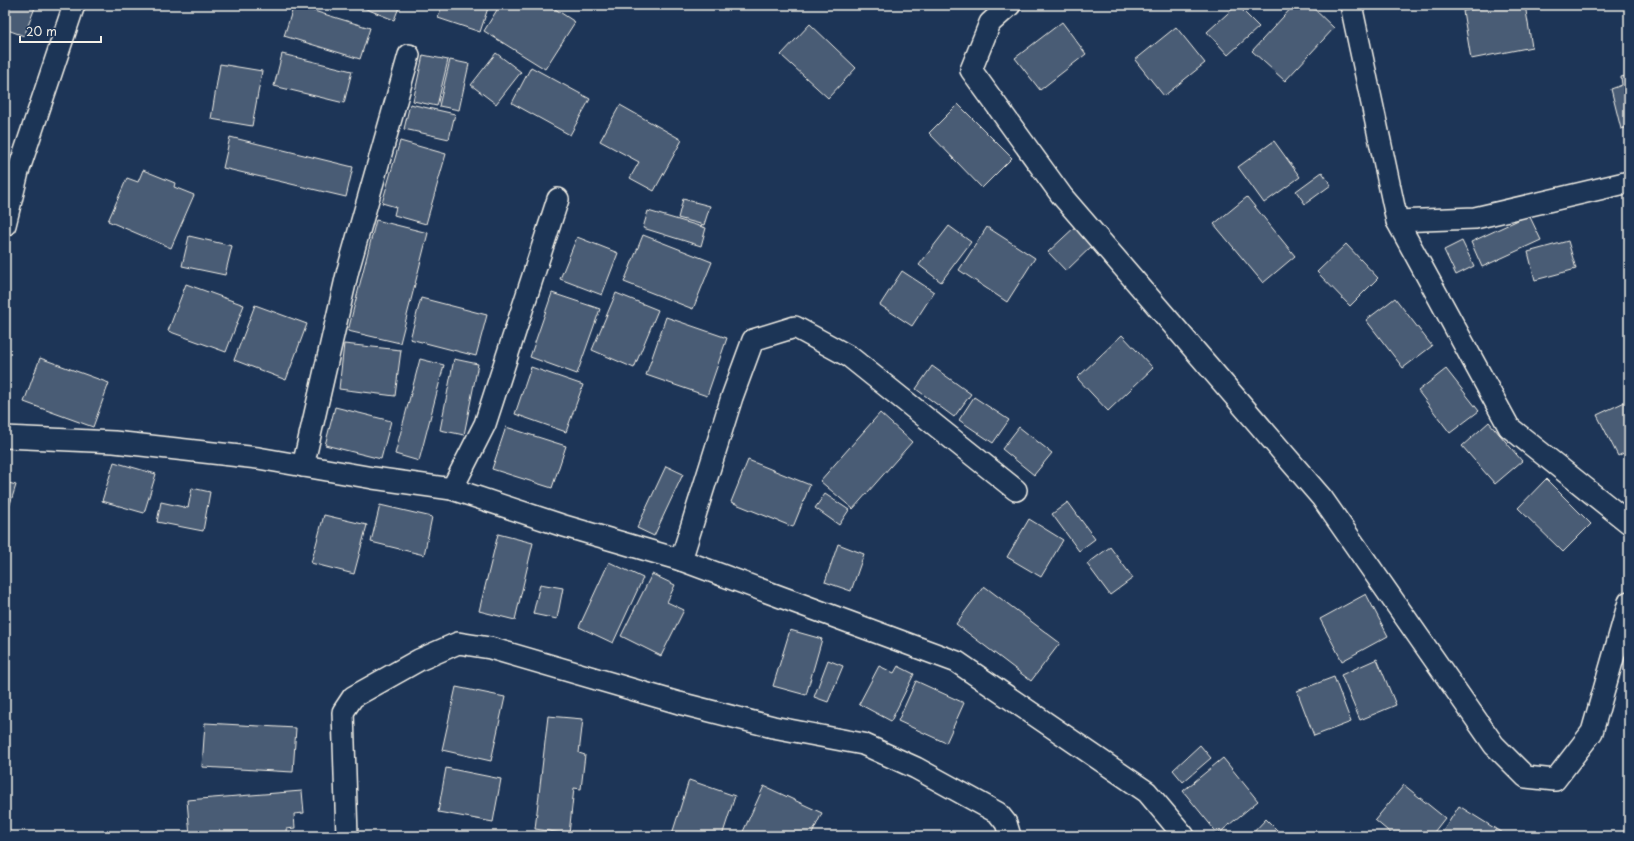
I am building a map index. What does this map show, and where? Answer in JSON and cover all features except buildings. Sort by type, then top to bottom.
[{"type":"street","points":[[5,225],[18,172],[74,5]]},
{"type":"street","points":[[1010,5],[990,23],[971,70],[1062,196],[1322,498],[1494,745],[1526,777],[1555,780],[1592,732],[1629,602]]},
{"type":"street","points":[[1352,5],[1397,222],[1509,427],[1629,523]]},
{"type":"street","points":[[303,466],[348,270],[409,55]]},
{"type":"street","points":[[1397,222],[1475,218],[1629,182]]},
{"type":"street","points":[[452,489],[486,424],[558,199]]},
{"type":"street","points":[[681,560],[732,397],[753,340],[795,327],[850,356],[1016,490]]},
{"type":"street","points":[[5,437],[114,442],[258,458],[373,478],[452,489],[561,525],[681,560],[957,662],[1147,792],[1184,836]]},
{"type":"street","points":[[347,836],[343,712],[353,697],[372,685],[419,660],[458,643],[490,648],[672,701],[773,727],[863,744],[916,768],[998,813],[1006,823],[1010,836]]}]
